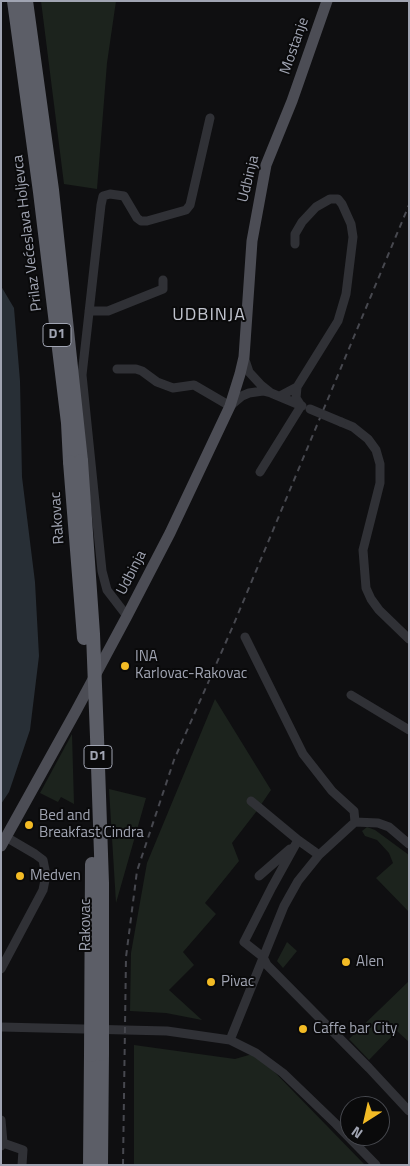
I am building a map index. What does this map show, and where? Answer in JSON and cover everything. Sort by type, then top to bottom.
[{"type":"highway","name":"Prilaz Većeslava Holjevca","points":[[14,1],[46,191]]},
{"type":"highway","name":"Prilaz Većeslava Holjevca","points":[[26,1],[68,423],[76,461]]},
{"type":"highway","name":"Rakovac","points":[[76,461],[89,736],[97,1055]]},
{"type":"highway","name":"D1","points":[[90,1165],[97,1055]]},
{"type":"highway","name":"D1","points":[[97,1055],[100,1165]]},
{"type":"main road","name":"Mostanje","points":[[292,101],[327,1]]},
{"type":"main road","name":"Udbinja","points":[[127,616],[170,532],[230,406],[244,357],[255,219],[266,165],[292,101]]},
{"type":"main road","points":[[4,842],[127,616]]},
{"type":"street","name":"Udbinja","points":[[127,616],[107,590],[102,570],[82,375],[102,196],[110,194],[124,196],[137,218],[141,221],[186,210],[190,205],[210,118]]},
{"type":"street","points":[[260,472],[301,406],[296,398],[297,387],[338,321],[346,294],[353,237],[351,224],[338,199],[330,198],[316,207],[302,222],[296,234],[295,244]]},
{"type":"street","points":[[89,311],[108,311],[163,289],[163,280]]},
{"type":"street","name":"Udbinja","points":[[244,357],[249,372],[255,380],[276,394],[301,406],[353,427],[368,439],[376,450],[380,464],[380,482],[363,550],[366,588],[371,600],[391,623],[409,639]]},
{"type":"street","points":[[117,369],[136,369],[142,371],[157,382],[173,388],[194,385],[230,406],[249,393],[263,391],[276,394],[297,387]]},
{"type":"street","points":[[245,637],[304,754],[332,791],[354,811],[355,822]]},
{"type":"street","points":[[351,695],[409,730]]},
{"type":"street","points":[[251,802],[296,843],[319,855]]},
{"type":"street","points":[[230,1040],[284,906],[319,855],[355,822],[378,823],[389,827],[409,844]]},
{"type":"street","points":[[1,969],[43,890],[46,875],[43,860],[35,854],[4,842]]},
{"type":"street","points":[[259,876],[296,843]]},
{"type":"street","points":[[296,843],[244,942],[263,957],[267,965],[409,1111]]},
{"type":"street","points":[[1,1027],[167,1032],[230,1040],[256,1053],[283,1073],[376,1165]]},
{"type":"street","points":[[1,1120],[2,1145],[23,1150],[22,1165]]},
{"type":"shaded area","points":[[41,1],[116,1],[107,63],[97,189],[64,184]]},
{"type":"shaded area","points":[[1,286],[14,308],[20,381],[22,477],[35,582],[39,656],[30,730],[9,792],[1,804]]},
{"type":"shaded area","points":[[215,699],[271,790],[232,843],[239,861],[205,903],[216,914],[183,952],[194,965],[169,990],[202,1020],[166,1013],[130,1011],[131,953],[147,863]]},
{"type":"shaded area","points":[[72,734],[74,804],[61,797],[58,802],[40,793]]},
{"type":"shaded area","points":[[109,789],[146,798],[116,903]]},
{"type":"shaded area","points":[[367,827],[375,830],[409,855],[409,912],[376,878],[393,863],[389,853],[377,840],[365,836],[362,831]]},
{"type":"shaded area","points":[[287,942],[297,951],[283,968],[277,961]]},
{"type":"shaded area","points":[[409,981],[409,1042],[397,1031],[369,1060],[349,1039]]},
{"type":"shaded area","points":[[134,1045],[235,1059],[256,1053],[340,1139],[340,1146],[347,1146],[365,1165],[134,1165]]},
{"type":"railway","points":[[123,1165],[126,957],[137,871],[174,760],[233,626],[409,205]]},
{"type":"place","name":"INA Karlovac-Rakovac","points":[[125,666]]},
{"type":"place","name":"Bed and Breakfast Cindra","points":[[29,825]]},
{"type":"place","name":"Medven","points":[[20,876]]},
{"type":"place","name":"Alen","points":[[346,962]]},
{"type":"place","name":"Pivac","points":[[211,982]]},
{"type":"place","name":"Caffe bar City","points":[[303,1029]]},
{"type":"district","name":"UDBINJA","points":[[209,316]]}]
